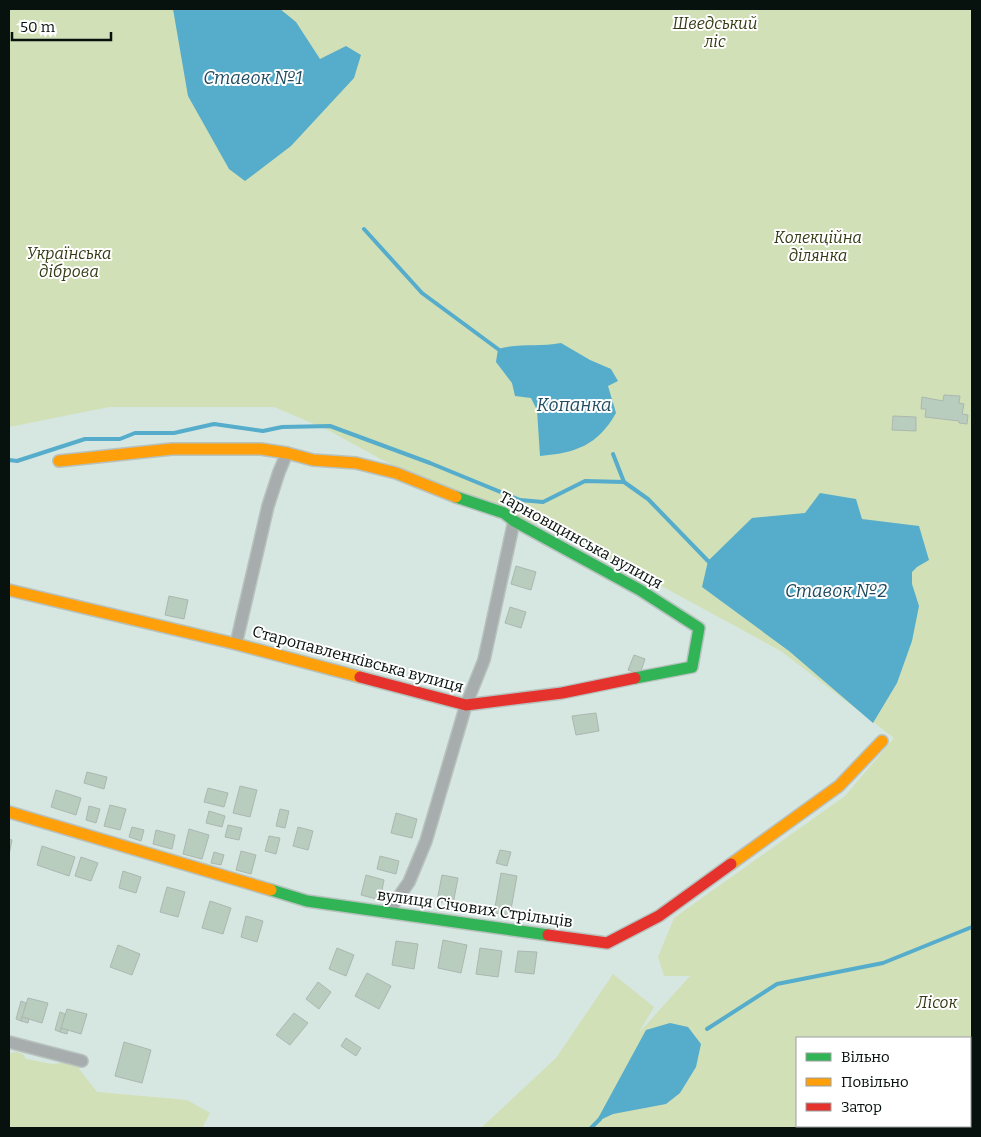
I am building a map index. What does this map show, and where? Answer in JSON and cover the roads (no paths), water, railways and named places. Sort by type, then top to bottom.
[{"type":"street","name":"Тарновщинська вулиця","points":[[59,461],[172,449],[261,449],[288,453],[313,460],[356,464],[396,473],[438,491],[504,513],[514,521],[640,590],[699,628]]},
{"type":"street","points":[[236,644],[268,506],[279,472],[288,453]]},
{"type":"street","points":[[388,912],[409,882],[426,841],[466,705],[484,660],[514,521]]},
{"type":"street","name":"Старопавленківська вулиця","points":[[9,590],[236,644],[466,705],[562,693],[692,666],[699,628]]},
{"type":"street","name":"вулиця Січових Стрільців","points":[[9,812],[307,901],[608,943],[659,916],[839,786],[870,756],[882,741]]},
{"type":"street","points":[[9,1042],[82,1061]]},
{"type":"water","name":"Ставок №1","points":[[173,9],[280,9],[296,22],[320,59],[346,46],[361,55],[354,78],[291,146],[245,181],[229,169],[188,96]]},
{"type":"water","name":"Копанка","points":[[561,343],[590,360],[611,369],[618,381],[608,386],[616,413],[602,433],[594,440],[565,453],[540,456],[537,410],[531,398],[515,396],[512,383],[496,362],[498,349]]},
{"type":"water","name":"Ставок №2","points":[[820,493],[856,499],[862,519],[919,526],[929,560],[912,572],[912,584],[919,606],[912,641],[897,683],[873,723],[789,651],[702,587],[708,561],[752,518],[805,513]]},
{"type":"water","points":[[670,1023],[688,1027],[701,1044],[696,1067],[680,1093],[666,1104],[613,1114],[596,1122],[646,1030]]},
{"type":"waterway","points":[[364,229],[422,293],[502,352]]},
{"type":"waterway","points":[[9,460],[17,461],[85,439],[120,439],[135,433],[174,433],[214,424],[263,431],[282,427],[330,426],[430,463],[520,500],[543,502],[585,481],[624,482],[648,499],[711,562]]},
{"type":"waterway","points":[[613,454],[624,482]]},
{"type":"waterway","points":[[707,1029],[777,984],[883,963],[972,927]]},
{"type":"waterway","points":[[591,1128],[600,1119]]},
{"type":"park label","name":"Шведський ліс","points":[[715,32]]},
{"type":"park label","name":"Колекційна ділянка","points":[[818,246]]},
{"type":"park label","name":"Українська діброва","points":[[69,262]]},
{"type":"park label","name":"Лісок","points":[[937,1002]]}]
